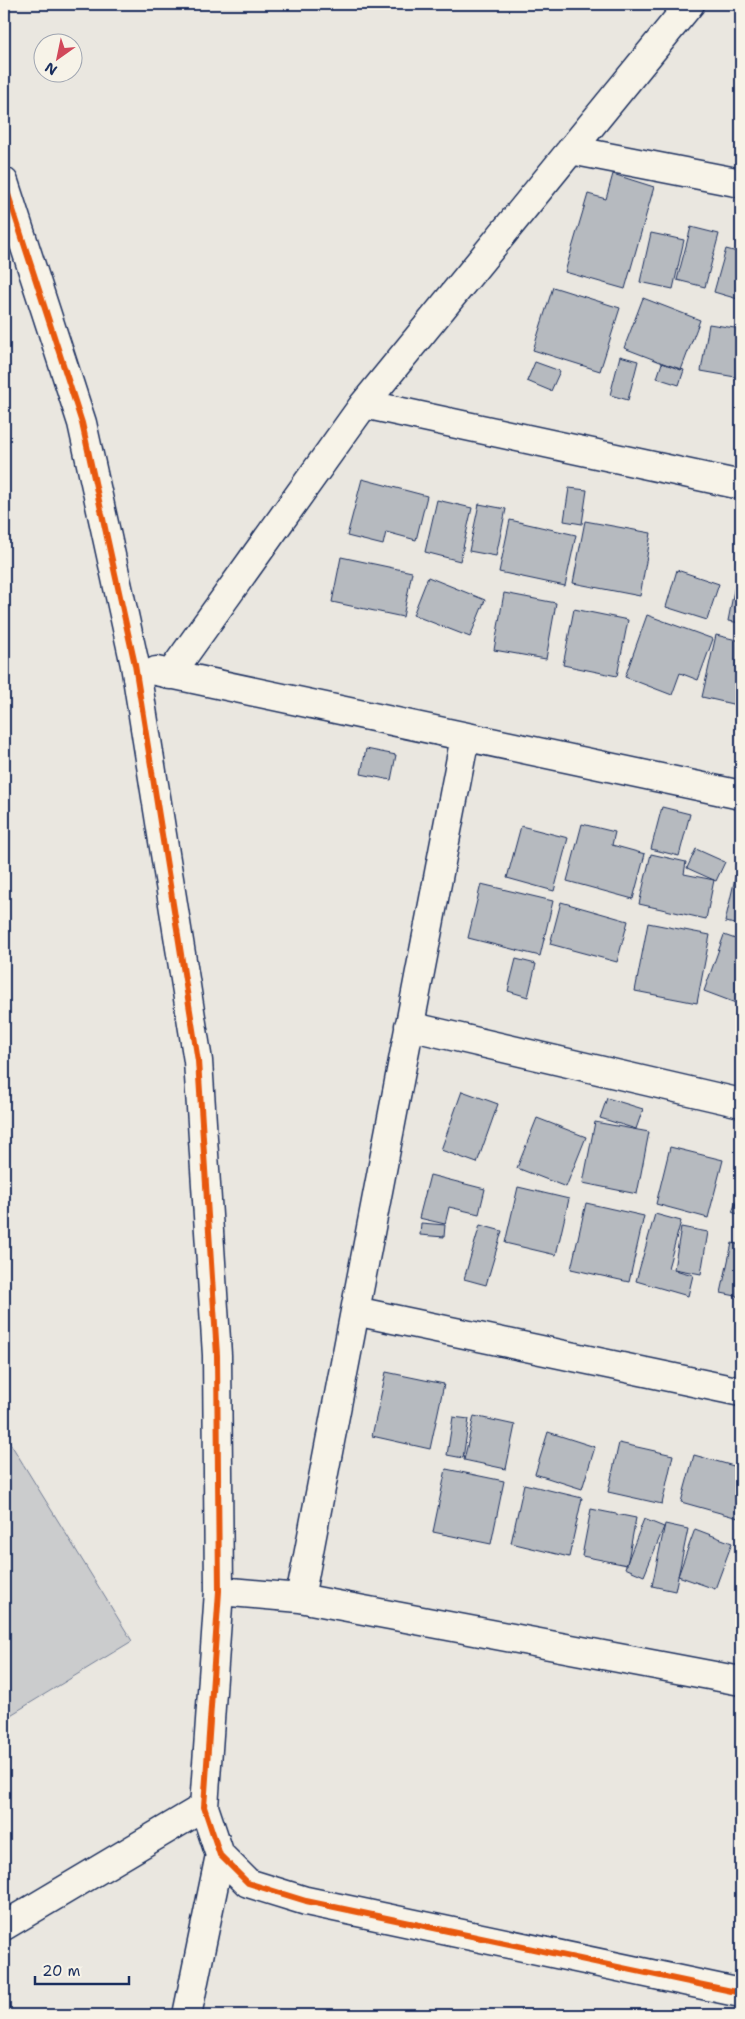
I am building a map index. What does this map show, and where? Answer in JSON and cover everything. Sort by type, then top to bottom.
[{"type":"street","points":[[170,675],[364,404],[690,4]]},
{"type":"street","points":[[571,150],[741,183]]},
{"type":"street","points":[[4,182],[82,424],[135,665],[198,1061],[217,1355],[220,1591],[204,1807],[220,1855],[248,1883],[306,1901],[741,1993]]},
{"type":"street","points":[[364,404],[741,485]]},
{"type":"street","points":[[135,665],[170,675],[741,795]]},
{"type":"street","points":[[300,1598],[465,737]]},
{"type":"street","points":[[409,1026],[741,1103]]},
{"type":"street","points":[[355,1311],[741,1392]]},
{"type":"street","points":[[220,1591],[300,1598],[741,1681]]},
{"type":"street","points":[[4,1926],[204,1807]]},
{"type":"street","points":[[187,2015],[220,1855]]},
{"type":"shaded area","points":[[4,1433],[132,1641],[4,1719]]},
{"type":"building","points":[[613,174],[654,187],[625,289],[565,272],[588,194],[606,199]]},
{"type":"building","points":[[691,227],[719,234],[705,287],[677,280]]},
{"type":"building","points":[[651,233],[684,240],[673,289],[640,282]]},
{"type":"building","points":[[726,249],[741,253],[741,300],[714,292]]},
{"type":"building","points":[[553,287],[620,308],[600,371],[533,350]]},
{"type":"building","points":[[643,298],[700,320],[681,370],[624,348]]},
{"type":"building","points":[[709,324],[741,329],[741,378],[701,371]]},
{"type":"building","points":[[620,356],[638,361],[628,400],[610,395]]},
{"type":"building","points":[[535,362],[560,371],[551,391],[527,381]]},
{"type":"building","points":[[662,363],[684,370],[679,385],[657,378]]},
{"type":"building","points":[[362,479],[427,496],[416,540],[386,532],[383,545],[347,536]]},
{"type":"building","points":[[569,488],[587,490],[582,524],[564,521]]},
{"type":"building","points":[[437,500],[472,508],[460,561],[425,552]]},
{"type":"building","points":[[479,504],[506,509],[496,556],[469,551]]},
{"type":"building","points":[[510,520],[576,535],[565,586],[499,572]]},
{"type":"building","points":[[585,521],[651,533],[640,596],[573,583]]},
{"type":"building","points":[[341,557],[412,572],[403,617],[332,602]]},
{"type":"building","points":[[739,564],[741,564],[741,623],[728,621]]},
{"type":"building","points":[[677,570],[719,584],[707,620],[666,607]]},
{"type":"building","points":[[428,577],[485,600],[470,637],[413,615]]},
{"type":"building","points":[[504,593],[556,603],[546,659],[494,650]]},
{"type":"building","points":[[574,609],[628,620],[617,676],[563,665]]},
{"type":"building","points":[[647,615],[713,639],[698,680],[680,673],[672,695],[625,677]]},
{"type":"building","points":[[716,635],[741,641],[741,706],[702,697]]},
{"type":"building","points":[[366,749],[396,755],[391,780],[361,774]]},
{"type":"building","points":[[662,807],[690,814],[679,856],[651,849]]},
{"type":"building","points":[[582,824],[615,832],[612,845],[645,854],[633,899],[567,881]]},
{"type":"building","points":[[521,826],[568,838],[554,891],[507,878]]},
{"type":"building","points":[[696,849],[725,862],[716,881],[687,868]]},
{"type":"building","points":[[651,854],[686,862],[684,874],[714,880],[706,919],[639,904]]},
{"type":"building","points":[[738,865],[741,866],[741,925],[725,922]]},
{"type":"building","points":[[481,884],[553,901],[540,956],[468,938]]},
{"type":"building","points":[[561,902],[628,921],[617,962],[550,944]]},
{"type":"building","points":[[648,923],[710,935],[697,1003],[635,991]]},
{"type":"building","points":[[724,935],[741,941],[741,1005],[704,991]]},
{"type":"building","points":[[516,959],[536,964],[528,997],[508,991]]},
{"type":"building","points":[[462,1091],[498,1104],[477,1163],[441,1150]]},
{"type":"building","points":[[607,1098],[643,1109],[636,1129],[600,1118]]},
{"type":"building","points":[[537,1118],[586,1137],[566,1187],[517,1168]]},
{"type":"building","points":[[595,1122],[649,1132],[637,1194],[583,1183]]},
{"type":"building","points":[[670,1147],[723,1160],[708,1218],[656,1204]]},
{"type":"building","points":[[430,1175],[485,1189],[479,1214],[449,1207],[445,1224],[419,1218]]},
{"type":"building","points":[[518,1187],[569,1199],[556,1255],[505,1243]]},
{"type":"building","points":[[741,1191],[741,1216],[732,1212]]},
{"type":"building","points":[[586,1203],[644,1216],[629,1282],[571,1269]]},
{"type":"building","points":[[655,1214],[681,1221],[668,1268],[693,1275],[688,1296],[636,1281]]},
{"type":"building","points":[[421,1223],[445,1225],[444,1237],[420,1235]]},
{"type":"building","points":[[480,1225],[502,1231],[486,1285],[464,1279]]},
{"type":"building","points":[[681,1227],[708,1232],[701,1274],[674,1269]]},
{"type":"building","points":[[732,1243],[741,1245],[741,1297],[721,1293]]},
{"type":"building","points":[[386,1372],[444,1384],[430,1449],[372,1436]]},
{"type":"building","points":[[474,1416],[515,1425],[506,1469],[464,1460]]},
{"type":"building","points":[[453,1417],[469,1419],[463,1458],[447,1455]]},
{"type":"building","points":[[548,1432],[595,1447],[582,1489],[535,1474]]},
{"type":"building","points":[[619,1443],[673,1455],[662,1504],[608,1492]]},
{"type":"building","points":[[694,1455],[741,1468],[741,1507],[738,1518],[681,1502]]},
{"type":"building","points":[[446,1469],[504,1481],[491,1544],[433,1532]]},
{"type":"building","points":[[524,1484],[582,1498],[569,1557],[511,1543]]},
{"type":"building","points":[[591,1509],[636,1518],[627,1565],[582,1556]]},
{"type":"building","points":[[644,1519],[664,1527],[644,1576],[625,1568]]},
{"type":"building","points":[[665,1524],[688,1529],[675,1591],[652,1586]]},
{"type":"building","points":[[695,1529],[732,1543],[715,1589],[678,1576]]},
{"type":"building","points":[[741,1549],[741,1580],[736,1579]]},
{"type":"cycle path","points":[[4,182],[82,423],[135,665],[198,1061],[217,1355],[219,1591],[204,1807],[220,1855],[248,1883],[306,1901],[741,1993]]}]
